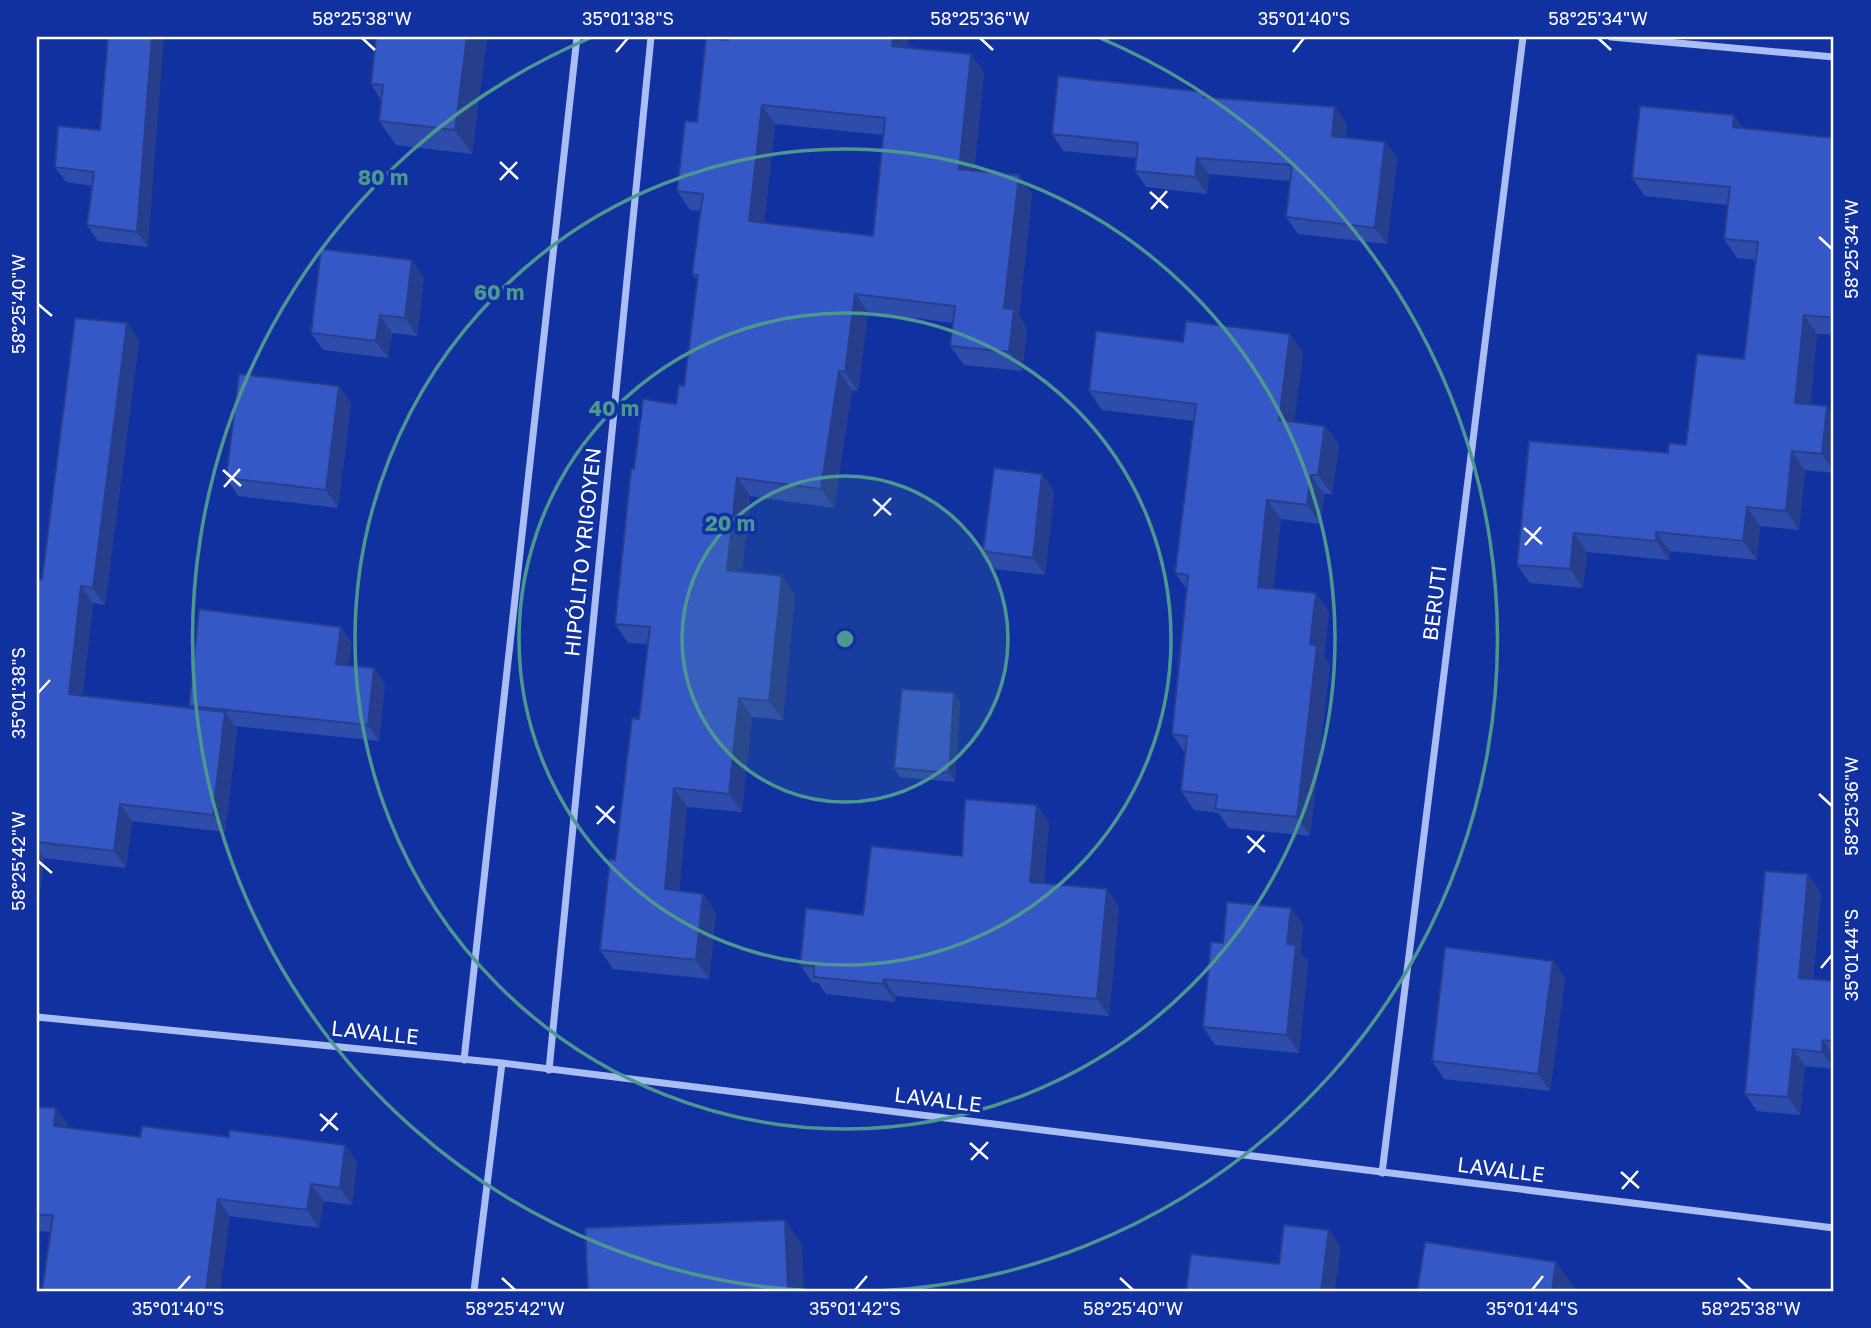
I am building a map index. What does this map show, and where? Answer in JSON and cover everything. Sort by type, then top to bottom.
[{"type":"street","points":[[464,1060],[577,37]]},
{"type":"street","name":"HIPÓLITO YRIGOYEN","points":[[549,1070],[651,37]]},
{"type":"street","name":"BERUTI","points":[[1382,1173],[1523,37]]},
{"type":"street","points":[[1611,37],[1834,57]]},
{"type":"street","name":"LAVALLE","points":[[37,1017],[502,1063],[1834,1227]]},
{"type":"street","points":[[474,1291],[502,1063]]},
{"type":"building","points":[[108,37],[152,37],[137,232],[87,225],[94,172],[55,167],[58,126],[100,130]]},
{"type":"building","points":[[376,37],[467,37],[455,130],[379,121],[383,85],[371,84]]},
{"type":"building","points":[[728,37],[893,37],[892,46],[971,54],[959,169],[1019,175],[1004,308],[1014,309],[1009,352],[950,346],[955,306],[855,294],[845,372],[839,371],[821,489],[737,478],[727,570],[782,576],[769,701],[739,698],[729,794],[674,788],[665,889],[703,894],[696,960],[600,950],[610,859],[615,860],[632,718],[639,719],[650,627],[615,624],[631,469],[634,469],[643,399],[676,404],[679,385],[684,386],[698,275],[692,274],[703,194],[677,191],[685,121],[697,122],[706,38],[728,40]],"holes":[[[762,105],[885,118],[873,236],[749,221]]]},
{"type":"building","points":[[1058,76],[1204,92],[1204,97],[1335,107],[1332,136],[1385,142],[1375,228],[1286,217],[1292,165],[1197,158],[1195,177],[1135,171],[1138,143],[1052,134]]},
{"type":"building","points":[[1640,106],[1734,115],[1733,127],[1834,138],[1834,318],[1804,315],[1795,403],[1827,406],[1822,454],[1792,451],[1786,511],[1747,507],[1743,541],[1656,532],[1656,541],[1574,533],[1570,569],[1517,565],[1529,441],[1668,453],[1669,443],[1686,445],[1697,354],[1744,359],[1758,242],[1724,239],[1730,187],[1632,178]]},
{"type":"building","points":[[321,249],[412,260],[405,318],[380,315],[376,341],[311,333]]},
{"type":"building","points":[[75,318],[127,323],[93,588],[81,586],[69,694],[225,712],[213,815],[120,804],[114,851],[37,842],[37,579],[42,579]]},
{"type":"building","points":[[1186,321],[1290,334],[1279,420],[1325,426],[1318,475],[1311,475],[1307,505],[1267,500],[1258,587],[1316,593],[1310,644],[1317,646],[1297,817],[1215,809],[1217,795],[1181,791],[1187,736],[1172,734],[1188,575],[1175,573],[1196,404],[1089,391],[1096,331],[1183,342]]},
{"type":"building","points":[[239,374],[339,386],[326,490],[226,478]]},
{"type":"building","points":[[994,468],[1042,474],[1033,558],[983,551]]},
{"type":"building","points":[[199,609],[341,627],[336,664],[374,668],[368,725],[189,706]]},
{"type":"building","points":[[902,689],[954,693],[949,773],[894,768]]},
{"type":"building","points":[[965,799],[1037,805],[1030,882],[1107,889],[1097,999],[884,979],[883,984],[814,977],[814,966],[800,965],[806,908],[863,915],[871,846],[962,856]]},
{"type":"building","points":[[1765,871],[1808,874],[1799,978],[1834,981],[1834,1041],[1823,1040],[1822,1052],[1793,1049],[1788,1097],[1745,1094]]},
{"type":"building","points":[[1227,902],[1291,908],[1287,944],[1296,945],[1287,1035],[1203,1027],[1211,942],[1223,943]]},
{"type":"building","points":[[1445,947],[1553,961],[1538,1074],[1432,1061]]},
{"type":"building","points":[[37,1107],[56,1108],[54,1126],[140,1137],[142,1126],[229,1137],[229,1130],[345,1145],[340,1188],[311,1184],[307,1210],[218,1199],[206,1291],[42,1291],[53,1215],[37,1215]]},
{"type":"building","points":[[785,1220],[788,1291],[588,1291],[585,1228]]},
{"type":"building","points":[[1284,1225],[1329,1230],[1321,1291],[1186,1291],[1191,1254],[1279,1264]]},
{"type":"building","points":[[1425,1242],[1556,1262],[1552,1291],[1417,1291]]}]
